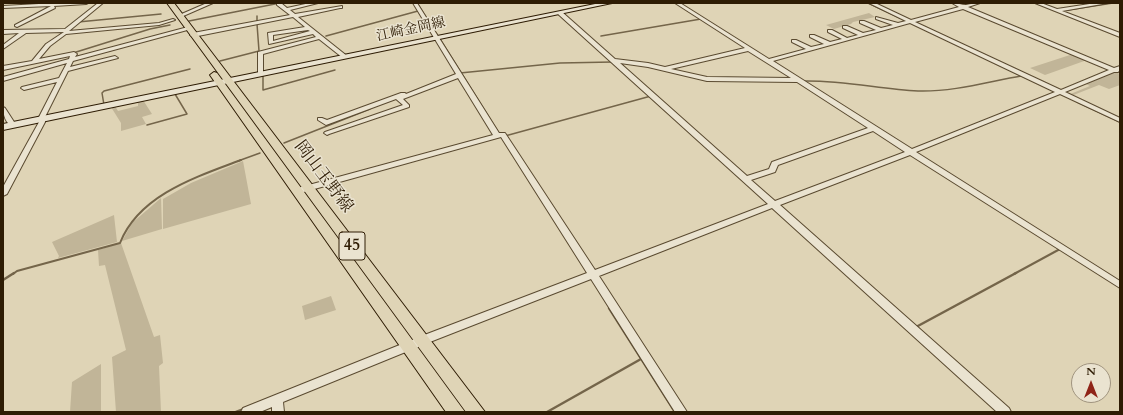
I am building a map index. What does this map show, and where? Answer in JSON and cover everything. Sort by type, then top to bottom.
[{"type":"main road","name":"岡山玉野線","points":[[162,3],[187,32],[302,190],[456,412]]},
{"type":"main road","name":"岡山玉野線","points":[[170,3],[176,18]]},
{"type":"main road","name":"江崎金岡線","points":[[3,127],[609,3]]},
{"type":"main road","name":"岡山玉野線","points":[[187,32],[223,82]]},
{"type":"main road","name":"岡山玉野線","points":[[302,190],[422,341],[476,412]]},
{"type":"street","points":[[3,7],[86,3]]},
{"type":"street","points":[[35,61],[48,45],[101,3]]},
{"type":"street","points":[[3,32],[66,31],[160,24],[211,3]]},
{"type":"street","points":[[286,10],[304,4],[316,3]]},
{"type":"street","points":[[326,3],[332,8]]},
{"type":"street","points":[[415,3],[439,38]]},
{"type":"street","points":[[677,3],[1120,284]]},
{"type":"street","points":[[871,3],[1059,93],[1120,120]]},
{"type":"street","points":[[954,3],[1120,73]]},
{"type":"street","points":[[770,61],[978,3]]},
{"type":"street","points":[[1037,3],[1120,35]]},
{"type":"street","points":[[1058,10],[1106,3]]},
{"type":"street","points":[[16,26],[60,4]]},
{"type":"street","points":[[279,4],[345,57]]},
{"type":"street","points":[[304,4],[314,12]]},
{"type":"street","points":[[3,79],[72,59],[187,32],[294,16],[340,7]]},
{"type":"street","points":[[560,13],[1005,412]]},
{"type":"street","points":[[426,15],[459,73],[593,275],[681,412]]},
{"type":"street","points":[[878,18],[898,25]]},
{"type":"street","points":[[862,22],[881,30]]},
{"type":"street","points":[[845,27],[863,34]]},
{"type":"street","points":[[312,30],[271,43],[270,34],[312,30]]},
{"type":"street","points":[[830,31],[846,39]]},
{"type":"street","points":[[3,47],[25,32]]},
{"type":"street","points":[[812,36],[829,44]]},
{"type":"street","points":[[260,74],[260,53],[321,37]]},
{"type":"street","points":[[794,41],[810,49]]},
{"type":"street","points":[[664,69],[749,49]]},
{"type":"street","points":[[3,68],[74,54],[3,194]]},
{"type":"street","points":[[66,70],[115,58]]},
{"type":"street","points":[[615,61],[664,69],[707,79],[800,81]]},
{"type":"street","points":[[247,412],[409,346],[1120,68]]},
{"type":"street","points":[[320,119],[326,123],[459,73]]},
{"type":"street","points":[[327,134],[407,106],[399,99],[459,73]]},
{"type":"street","points":[[24,88],[62,79]]},
{"type":"street","points":[[3,109],[13,125]]},
{"type":"street","points":[[746,179],[772,170],[775,164],[874,128]]},
{"type":"street","points":[[302,190],[501,135]]},
{"type":"street","points":[[277,400],[278,412]]},
{"type":"shaded area","points":[[869,13],[875,17],[853,22],[834,29],[826,25]]},
{"type":"shaded area","points":[[1073,54],[1087,60],[1045,75],[1030,68]]},
{"type":"shaded area","points":[[1115,72],[1120,74],[1120,85],[1109,89],[1099,85],[1071,96],[1068,95],[1090,86],[1086,84]]},
{"type":"shaded area","points":[[143,100],[152,114],[142,117],[146,124],[121,131],[121,123],[111,107],[115,106],[118,111],[138,106],[138,102]]},
{"type":"shaded area","points":[[243,161],[251,204],[163,229],[163,199],[191,183]]},
{"type":"shaded area","points":[[161,198],[162,229],[122,241],[132,223]]},
{"type":"shaded area","points":[[114,215],[117,242],[58,258],[59,256],[52,242]]},
{"type":"shaded area","points":[[121,243],[154,337],[160,335],[163,363],[159,366],[161,412],[116,412],[112,357],[126,350],[105,265],[99,266],[98,250]]},
{"type":"shaded area","points":[[331,296],[336,310],[305,320],[302,306]]},
{"type":"shaded area","points":[[101,364],[101,412],[70,412],[72,382]]},
{"type":"waterway","points":[[189,21],[280,3]]},
{"type":"waterway","points":[[417,3],[438,36]]},
{"type":"waterway","points":[[868,3],[900,18]]},
{"type":"waterway","points":[[1068,10],[1113,3]]},
{"type":"waterway","points":[[326,36],[418,11]]},
{"type":"waterway","points":[[78,22],[161,14]]},
{"type":"waterway","points":[[257,16],[257,23]]},
{"type":"waterway","points":[[601,36],[701,19]]},
{"type":"waterway","points":[[220,61],[259,51],[257,24]]},
{"type":"waterway","points":[[73,53],[150,29],[170,25]]},
{"type":"waterway","points":[[440,39],[461,73]]},
{"type":"waterway","points":[[461,73],[560,63],[613,62]]},
{"type":"waterway","points":[[104,105],[102,93],[104,91],[190,69]]},
{"type":"waterway","points":[[263,76],[263,90],[335,70]]},
{"type":"waterway","points":[[1014,72],[1028,79]]},
{"type":"waterway","points":[[461,73],[500,135]]},
{"type":"waterway","points":[[803,81],[832,82],[904,90],[931,91],[970,86],[1021,76]]},
{"type":"waterway","points":[[147,125],[187,114],[175,94]]},
{"type":"waterway","points":[[505,136],[651,96]]},
{"type":"waterway","points":[[1077,102],[1120,122]]},
{"type":"waterway","points":[[284,143],[370,109]]},
{"type":"waterway","points":[[238,161],[260,153]]},
{"type":"waterway","points":[[13,274],[17,271],[120,243],[129,226],[141,212],[155,200],[188,181],[241,160]]},
{"type":"waterway","points":[[1014,274],[1060,249]]},
{"type":"waterway","points":[[3,280],[14,273]]},
{"type":"waterway","points":[[916,327],[1016,273]]},
{"type":"waterway","points":[[609,308],[675,412]]},
{"type":"waterway","points":[[547,412],[641,359]]},
{"type":"waterway","points":[[236,412],[244,409]]}]
